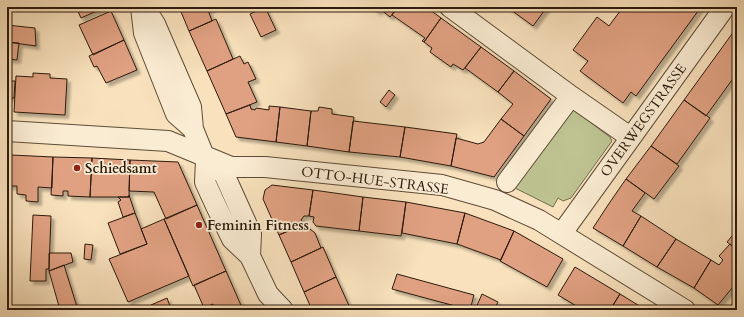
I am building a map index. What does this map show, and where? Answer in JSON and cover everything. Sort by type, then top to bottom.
[{"type":"street","points":[[143,7],[155,24],[191,106],[193,129],[205,159],[205,182],[216,206],[232,239],[250,256],[267,302],[283,310]]},
{"type":"street","points":[[450,7],[571,96],[630,137]]},
{"type":"street","name":"OVERWEGSTRASSE","points":[[562,234],[630,137],[725,7]]},
{"type":"street","points":[[507,182],[571,96]]},
{"type":"street","name":"OTTO-HUE-STRASSE","points":[[7,131],[168,142],[205,159],[231,167],[265,168],[442,185],[495,200],[539,220],[685,310]]},
{"type":"green space","points":[[571,108],[610,137],[612,141],[571,198],[563,201],[558,198],[553,207],[513,187]]},
{"type":"building","points":[[76,7],[106,7],[81,18]]},
{"type":"building","points":[[179,7],[212,7],[213,8],[208,10],[212,21],[189,31]]},
{"type":"building","points":[[265,7],[276,30],[261,37],[250,14]]},
{"type":"building","points":[[371,7],[398,7],[390,17],[380,9],[378,12]]},
{"type":"building","points":[[398,7],[426,7],[441,18],[424,42],[422,41],[425,38],[392,15]]},
{"type":"building","points":[[507,7],[547,7],[533,26]]},
{"type":"building","points":[[623,7],[701,7],[636,96],[631,92],[623,103],[580,71],[588,61],[573,50],[597,17],[609,26]]},
{"type":"building","points":[[111,11],[124,40],[93,55],[79,25]]},
{"type":"building","points":[[441,18],[481,47],[463,70],[453,64],[451,67],[430,52],[432,48],[424,42]]},
{"type":"building","points":[[216,19],[233,59],[207,71],[189,31]]},
{"type":"building","points":[[7,25],[35,28],[36,46],[7,42]]},
{"type":"building","points":[[737,27],[737,73],[706,116],[684,100]]},
{"type":"building","points":[[124,40],[137,70],[106,83],[97,66],[94,67],[89,56]]},
{"type":"building","points":[[7,42],[19,43],[17,60],[7,59]]},
{"type":"building","points":[[481,47],[514,71],[498,92],[465,68]]},
{"type":"building","points":[[240,56],[244,64],[248,62],[256,79],[248,82],[257,102],[226,114],[207,71]]},
{"type":"building","points":[[514,71],[551,99],[524,136],[501,119],[513,104],[498,92]]},
{"type":"building","points":[[33,73],[50,74],[50,78],[67,79],[65,115],[14,112],[16,76],[33,77]]},
{"type":"building","points":[[7,81],[15,81],[14,98],[7,98]]},
{"type":"building","points":[[389,90],[395,95],[386,107],[380,102]]},
{"type":"building","points":[[684,100],[710,118],[677,164],[651,146]]},
{"type":"building","points":[[250,105],[251,109],[255,110],[256,108],[269,110],[269,106],[280,107],[276,142],[236,137],[226,114]]},
{"type":"building","points":[[280,107],[311,111],[307,146],[276,142]]},
{"type":"building","points":[[319,107],[332,109],[332,114],[354,117],[349,152],[307,146],[311,111],[318,111]]},
{"type":"building","points":[[501,119],[524,136],[494,177],[451,166],[456,138],[478,144],[484,142]]},
{"type":"building","points":[[353,121],[405,127],[400,157],[349,152]]},
{"type":"building","points":[[405,127],[457,134],[451,166],[400,157]]},
{"type":"building","points":[[651,146],[679,166],[654,199],[626,179]]},
{"type":"building","points":[[7,154],[11,155],[9,186],[7,186]]},
{"type":"building","points":[[11,155],[53,157],[52,188],[38,187],[38,202],[26,201],[26,195],[17,194],[17,186],[9,186]]},
{"type":"building","points":[[53,157],[92,158],[90,197],[68,196],[68,191],[63,191],[63,196],[51,195]]},
{"type":"building","points":[[92,158],[130,160],[129,197],[90,197]]},
{"type":"building","points":[[130,160],[178,162],[197,205],[166,219],[154,192],[129,191]]},
{"type":"building","points":[[626,179],[645,193],[632,211],[641,216],[623,246],[593,228]]},
{"type":"building","points":[[272,185],[313,190],[309,216],[304,216],[301,220],[304,224],[279,235],[263,199],[265,190]]},
{"type":"building","points":[[313,190],[363,197],[359,231],[316,226],[313,222],[314,217],[309,216]]},
{"type":"building","points":[[129,195],[135,213],[123,217],[118,202],[121,200],[118,197],[129,197]]},
{"type":"building","points":[[363,197],[406,202],[401,236],[359,231]]},
{"type":"building","points":[[406,202],[465,213],[457,244],[402,233]]},
{"type":"building","points":[[197,205],[226,271],[193,286],[164,219]]},
{"type":"building","points":[[135,213],[147,244],[120,254],[108,223]]},
{"type":"building","points":[[465,213],[514,231],[501,260],[457,244]]},
{"type":"building","points":[[33,215],[51,216],[49,269],[46,269],[46,281],[30,281]]},
{"type":"building","points":[[641,216],[676,239],[657,267],[623,246]]},
{"type":"building","points":[[164,219],[189,276],[128,302],[109,259],[147,244],[141,229]]},
{"type":"building","points":[[304,224],[315,233],[321,248],[291,262],[279,235]]},
{"type":"building","points":[[737,230],[737,250],[727,242]]},
{"type":"building","points":[[514,231],[563,259],[547,287],[500,261]]},
{"type":"building","points":[[676,239],[711,260],[694,288],[657,267]]},
{"type":"building","points":[[85,244],[93,245],[91,260],[84,259]]},
{"type":"building","points":[[730,244],[737,250],[737,282],[718,305],[694,288],[711,260],[719,265],[723,260],[719,256]]},
{"type":"building","points":[[323,247],[336,277],[304,292],[291,262]]},
{"type":"building","points":[[49,253],[71,253],[73,262],[49,271]]},
{"type":"building","points":[[64,265],[78,310],[60,310],[49,271]]},
{"type":"building","points":[[575,267],[620,294],[610,310],[583,310],[558,295]]},
{"type":"building","points":[[226,271],[243,310],[215,310],[213,304],[204,308],[194,285]]},
{"type":"building","points":[[397,274],[474,295],[470,310],[392,289]]},
{"type":"building","points":[[336,277],[351,310],[312,310],[304,292]]},
{"type":"building","points":[[482,294],[498,302],[494,310],[475,310]]},
{"type":"building","points":[[620,294],[646,310],[610,310]]},
{"type":"building","points":[[167,298],[171,309],[154,310],[151,305]]},
{"type":"place","name":"Schiedsamt","points":[[77,168]]},
{"type":"place","name":"Feminin Fitness","points":[[199,225]]}]
